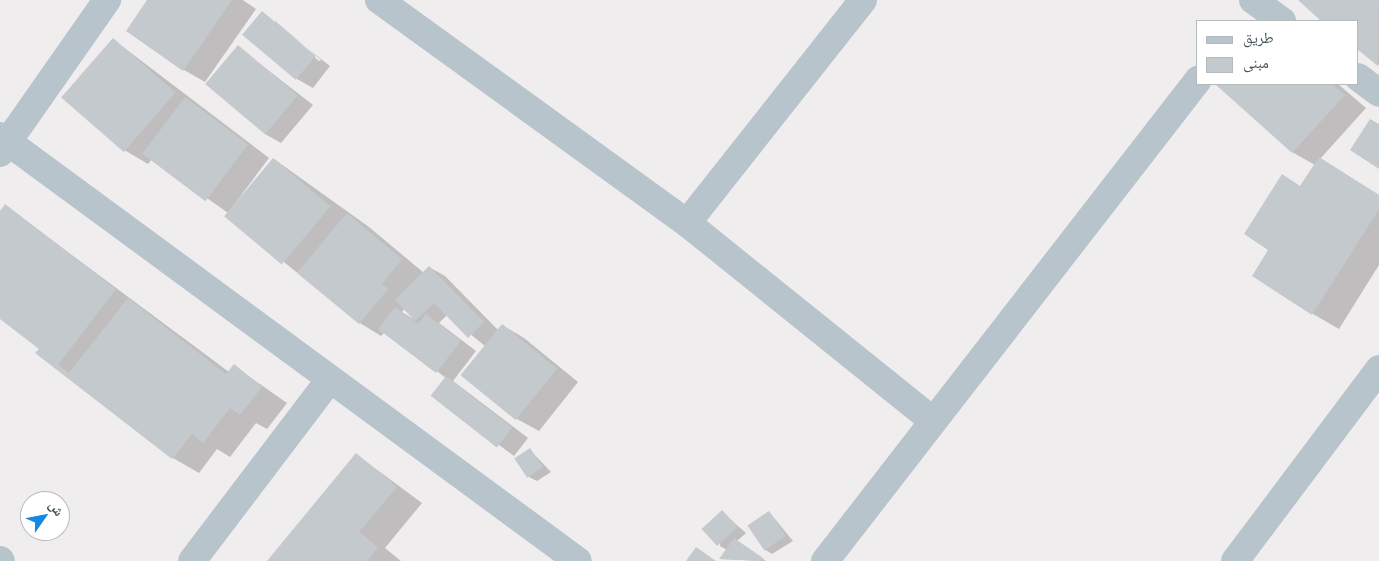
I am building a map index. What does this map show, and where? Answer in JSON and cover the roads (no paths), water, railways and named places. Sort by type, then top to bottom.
[{"type":"street","points":[[107,0],[3,144],[330,379],[578,561]]},
{"type":"street","points":[[378,0],[687,223],[934,421]]},
{"type":"street","points":[[687,223],[863,0]]},
{"type":"street","points":[[1254,6],[1280,20]]},
{"type":"street","points":[[1359,78],[1379,93]]},
{"type":"street","points":[[825,561],[1196,83]]},
{"type":"street","points":[[1235,561],[1379,369]]},
{"type":"street","points":[[192,561],[330,379]]}]
